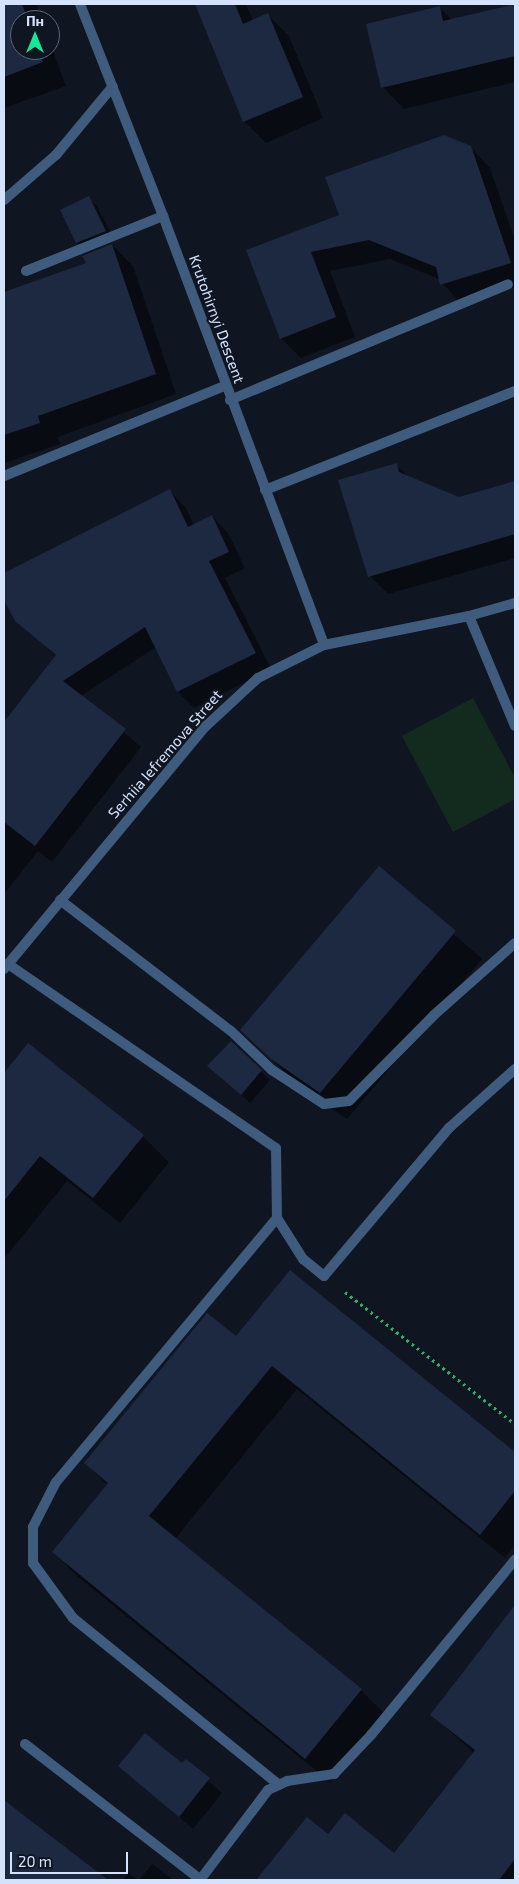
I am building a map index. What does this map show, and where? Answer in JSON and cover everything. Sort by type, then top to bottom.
[{"type":"street","name":"Krutohirnyi Descent","points":[[80,4],[163,216],[230,400],[324,645]]},
{"type":"street","points":[[4,200],[56,155],[113,86]]},
{"type":"street","points":[[26,271],[163,216]]},
{"type":"street","points":[[230,400],[508,284]]},
{"type":"street","points":[[4,476],[225,386]]},
{"type":"street","points":[[265,490],[515,390]]},
{"type":"street","name":"Serhiia Iefremova Street","points":[[6,966],[60,900],[231,701],[258,678],[324,645],[470,616],[515,603]]},
{"type":"street","points":[[470,616],[515,726]]},
{"type":"street","points":[[60,900],[231,1031],[272,1070],[324,1104],[349,1101],[434,1015],[515,943]]},
{"type":"street","points":[[6,966],[276,1148],[277,1218],[303,1259],[324,1276],[449,1128],[515,1069]]},
{"type":"street","points":[[277,1218],[56,1482],[33,1527],[33,1563],[73,1618],[279,1785]]},
{"type":"street","points":[[25,1744],[201,1880],[268,1790],[279,1785],[334,1774],[371,1735],[515,1560]]},
{"type":"path","points":[[324,1276],[515,1424]]},
{"type":"green space","points":[[473,698],[515,778],[515,799],[453,832],[402,736]]},
{"type":"building","points":[[4,4],[22,4],[24,10],[10,10],[10,60],[42,60],[43,62],[4,77]]},
{"type":"building","points":[[195,4],[235,4],[243,24],[268,13],[303,97],[243,122]]},
{"type":"building","points":[[515,4],[515,56],[381,88],[366,24],[440,6],[443,21]]},
{"type":"building","points":[[444,135],[471,146],[511,263],[440,285],[436,267],[369,240],[311,252],[336,317],[280,339],[246,250],[339,215],[325,177]]},
{"type":"building","points":[[89,196],[106,231],[76,243],[60,210]]},
{"type":"building","points":[[112,244],[156,374],[38,416],[40,423],[4,435],[4,292],[86,263],[82,256]]},
{"type":"building","points":[[397,463],[399,472],[459,497],[515,481],[515,534],[368,577],[338,480]]},
{"type":"building","points":[[170,489],[188,527],[212,515],[229,552],[209,561],[256,653],[177,692],[145,627],[63,681],[126,729],[35,846],[4,822],[4,722],[56,655],[15,621],[4,600],[4,573]]},
{"type":"building","points":[[379,866],[456,931],[320,1093],[271,1059],[240,1030]]},
{"type":"building","points":[[231,1041],[262,1070],[241,1095],[207,1066]]},
{"type":"building","points":[[28,1043],[144,1135],[93,1198],[40,1156],[4,1201],[4,1073]]},
{"type":"building","points":[[290,1270],[515,1452],[515,1491],[480,1535],[272,1366],[149,1516],[362,1689],[305,1759],[52,1552],[108,1483],[84,1463],[207,1313],[236,1336]]},
{"type":"building","points":[[515,1605],[515,1859],[499,1880],[256,1880],[307,1817],[328,1834],[345,1813],[394,1853],[475,1750],[430,1715]]},
{"type":"building","points":[[145,1733],[182,1763],[186,1759],[210,1778],[179,1817],[118,1766]]},
{"type":"building","points":[[4,1800],[108,1880],[4,1880]]}]
